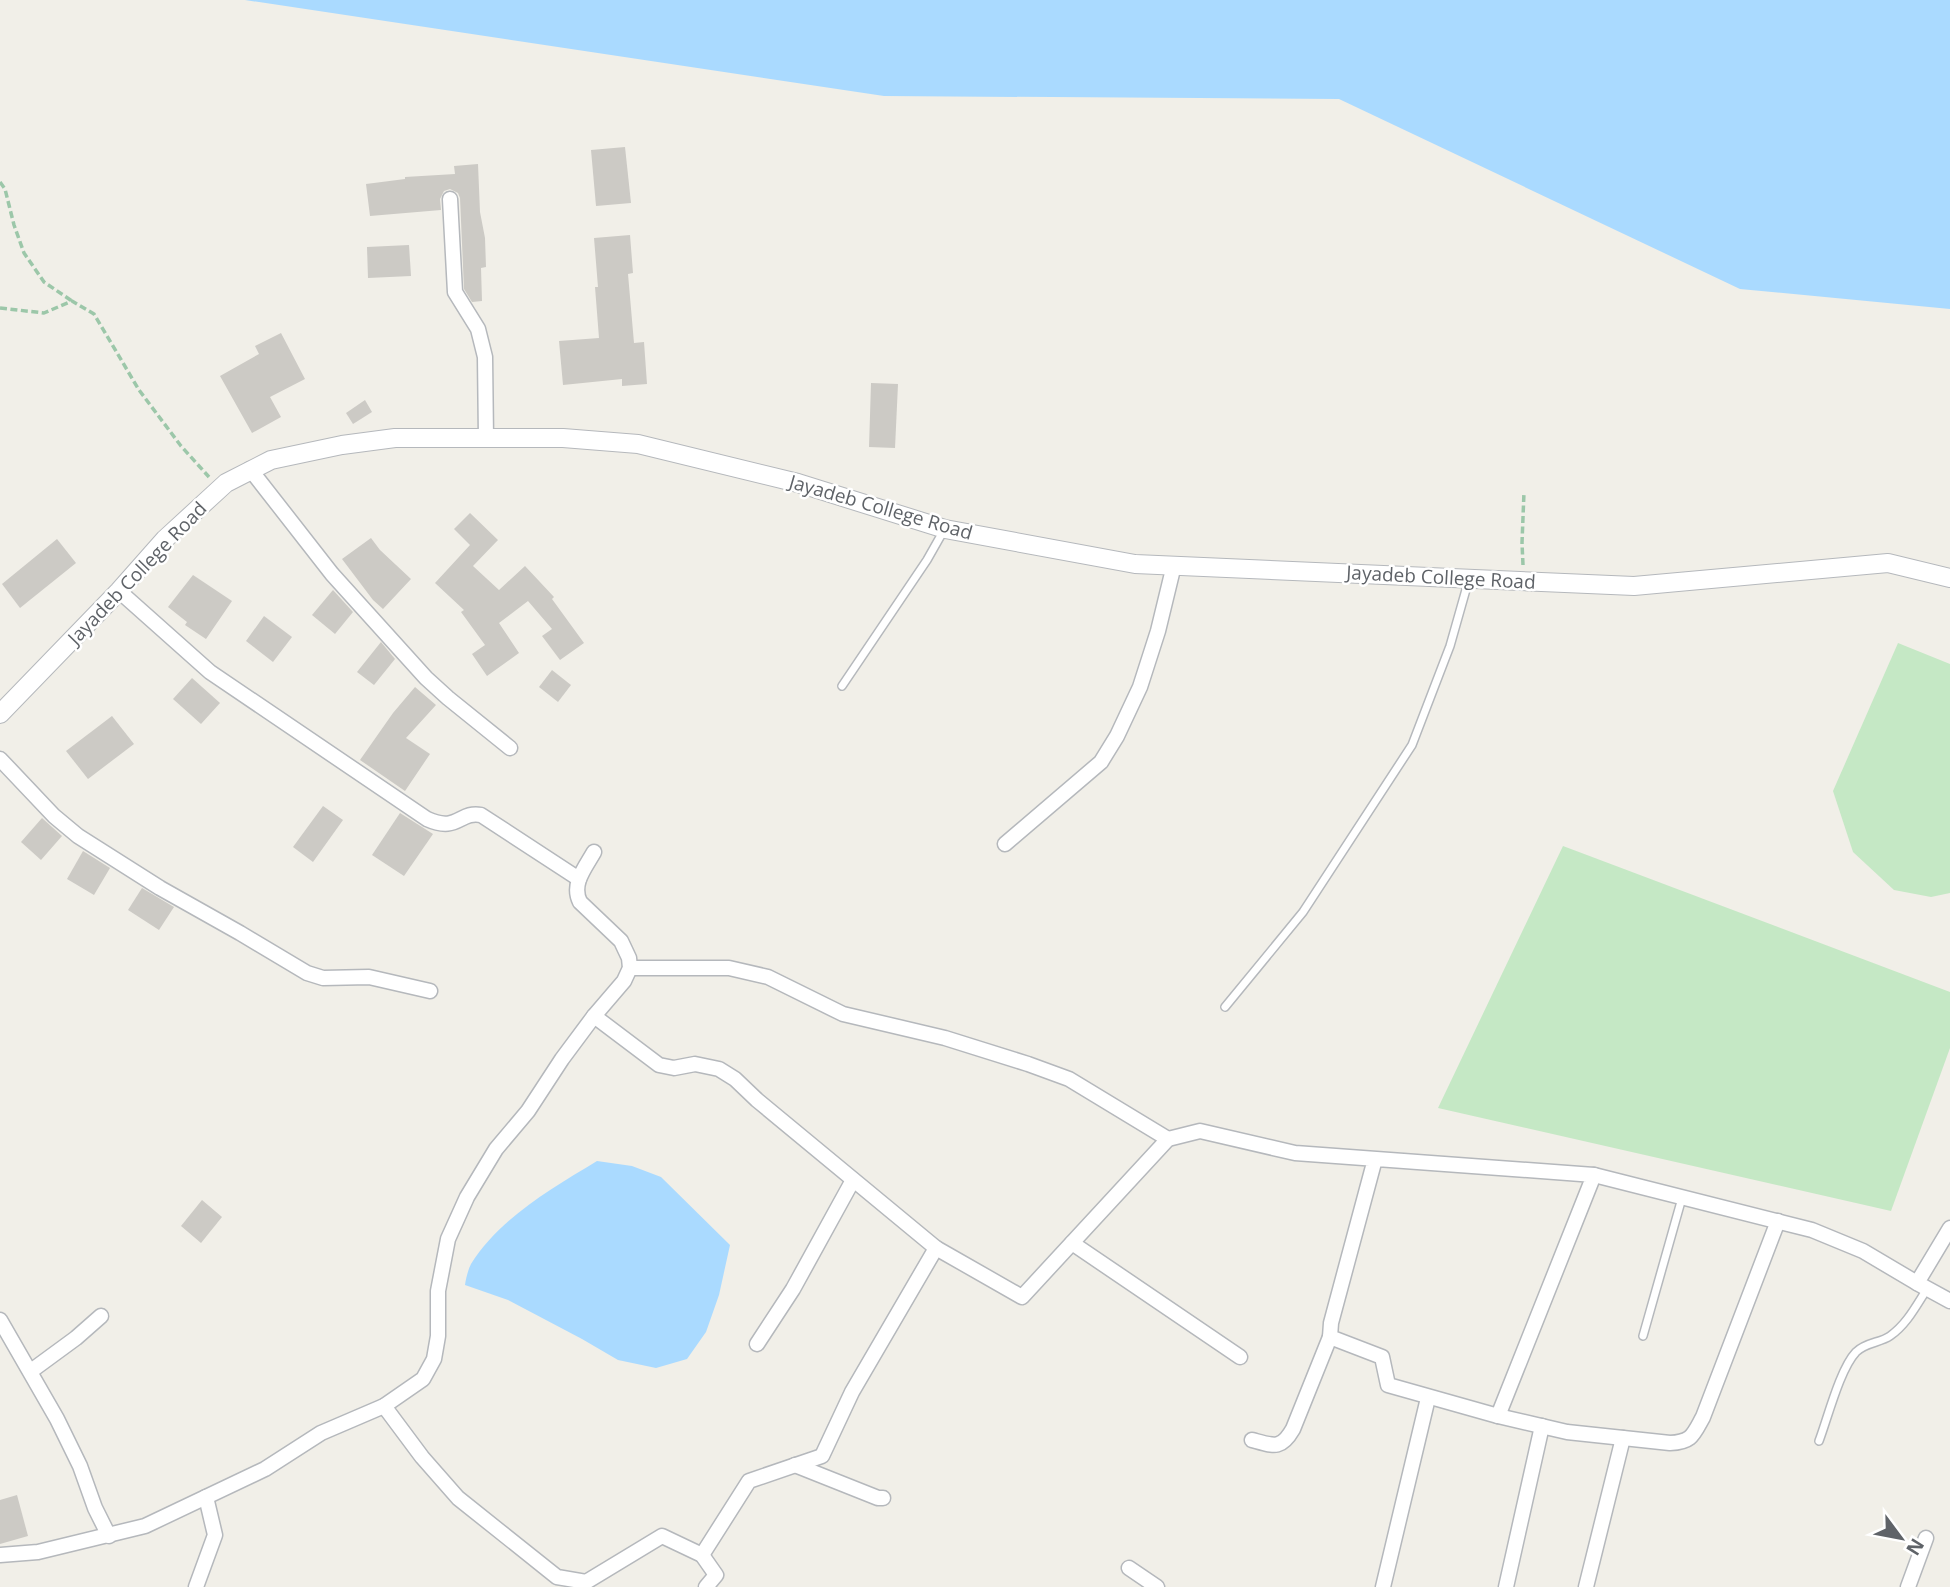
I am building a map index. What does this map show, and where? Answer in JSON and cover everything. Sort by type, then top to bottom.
[{"type":"street","points":[[450,199],[455,292],[472,318],[485,357],[486,439]]},
{"type":"street","name":"Jayadeb College Road","points":[[0,714],[119,591],[165,539],[226,483],[271,460],[342,445],[395,438],[563,438],[638,444],[798,483],[945,529],[1135,564],[1634,586],[1888,562],[1950,578]]},
{"type":"street","points":[[250,469],[332,574],[426,678],[510,748]]},
{"type":"street","points":[[1005,844],[1101,762],[1117,736],[1140,687],[1158,631],[1174,565]]},
{"type":"street","points":[[119,591],[210,672],[427,819],[446,825],[469,815],[481,815],[579,879]]},
{"type":"street","points":[[0,760],[54,816],[78,836],[160,888],[307,973],[323,978],[369,977],[430,991]]},
{"type":"street","points":[[0,1555],[38,1552],[145,1526],[265,1469],[321,1433],[384,1406],[423,1379],[434,1359],[438,1336],[438,1291],[448,1239],[467,1197],[496,1149],[528,1111],[562,1059],[624,981],[630,968],[629,958],[621,942],[580,902],[576,894],[579,879],[594,852]]},
{"type":"street","points":[[630,968],[729,968],[768,977],[843,1014],[945,1038],[1069,1079],[1168,1139]]},
{"type":"street","points":[[594,1016],[659,1065],[674,1068],[695,1064],[719,1069],[735,1079],[936,1248],[1021,1297],[1168,1139],[1200,1131],[1295,1153],[1594,1175],[1812,1230],[1863,1251],[1950,1301]]},
{"type":"street","points":[[1252,1440],[1272,1446],[1280,1445],[1293,1429],[1330,1337],[1331,1323],[1375,1159]]},
{"type":"street","points":[[1497,1416],[1594,1175]]},
{"type":"street","points":[[757,1344],[793,1289],[853,1180]]},
{"type":"street","points":[[1330,1337],[1382,1357],[1388,1385],[1428,1398],[1567,1432],[1683,1443],[1693,1434],[1703,1417],[1779,1221]]},
{"type":"street","points":[[1922,1286],[1950,1227]]},
{"type":"street","points":[[1072,1242],[1240,1357]]},
{"type":"street","points":[[702,1555],[749,1481],[821,1456],[852,1392],[936,1248]]},
{"type":"street","points":[[31,1371],[101,1316]]},
{"type":"street","points":[[0,1320],[31,1371],[80,1466],[95,1508],[109,1536]]},
{"type":"street","points":[[1383,1587],[1428,1398]]},
{"type":"street","points":[[384,1406],[422,1457],[458,1498],[557,1577],[581,1585],[662,1536],[702,1555],[716,1575],[706,1587]]},
{"type":"street","points":[[1506,1587],[1542,1426]]},
{"type":"street","points":[[1586,1587],[1623,1438]]},
{"type":"street","points":[[795,1465],[877,1498],[883,1498]]},
{"type":"street","points":[[196,1587],[215,1535],[206,1497]]},
{"type":"street","points":[[1908,1587],[1926,1538]]},
{"type":"street","points":[[1129,1568],[1157,1587]]},
{"type":"lane","points":[[842,686],[945,529]]},
{"type":"lane","points":[[1225,1007],[1303,912],[1412,745],[1450,646],[1469,579]]},
{"type":"lane","points":[[1643,1336],[1682,1197]]},
{"type":"lane","points":[[1819,1441],[1845,1369],[1855,1353],[1861,1347],[1889,1337],[1906,1322],[1922,1286]]},
{"type":"path","points":[[0,182],[5,189],[24,253],[44,282],[94,314],[139,390],[181,446],[219,489]]},
{"type":"path","points":[[0,308],[44,313],[72,301]]},
{"type":"path","points":[[1524,492],[1524,581]]},
{"type":"green space","points":[[1898,643],[1950,664],[1950,893],[1931,897],[1894,890],[1853,852],[1833,791]]},
{"type":"green space","points":[[1563,846],[1950,992],[1950,1048],[1891,1211],[1438,1108]]},
{"type":"water","points":[[245,0],[1950,0],[1950,309],[1740,289],[1339,99],[884,96]]},
{"type":"water","points":[[597,1161],[632,1166],[661,1177],[730,1245],[719,1295],[706,1332],[687,1359],[656,1368],[618,1360],[508,1300],[465,1285],[471,1264],[496,1232],[562,1182]]},
{"type":"building","points":[[625,147],[631,203],[596,206],[591,150]]},
{"type":"building","points":[[478,164],[486,267],[481,268],[482,301],[472,302],[464,289],[458,193],[450,189],[444,191],[440,199],[441,210],[370,216],[366,184],[405,177],[455,174],[454,166]]},
{"type":"building","points":[[630,235],[633,273],[628,274],[634,343],[644,342],[647,384],[622,386],[622,379],[563,385],[559,341],[599,338],[594,238]]},
{"type":"building","points":[[409,245],[411,276],[368,278],[367,247]]},
{"type":"building","points":[[281,333],[305,379],[270,397],[281,417],[252,433],[220,376],[259,354],[255,346]]},
{"type":"building","points":[[871,383],[898,384],[895,448],[869,447]]},
{"type":"building","points":[[365,400],[372,412],[353,424],[346,413]]},
{"type":"building","points":[[470,513],[498,540],[473,566],[499,590],[525,566],[554,597],[552,599],[584,643],[560,660],[542,636],[552,629],[528,601],[499,623],[519,653],[487,676],[472,654],[485,645],[461,612],[464,610],[435,583],[470,545],[454,529]]},
{"type":"building","points":[[371,538],[411,579],[383,609],[342,559]]},
{"type":"building","points":[[57,539],[76,563],[20,608],[2,584]]},
{"type":"building","points":[[193,575],[232,601],[206,639],[185,625],[187,622],[168,607]]},
{"type":"building","points":[[333,590],[353,612],[335,634],[312,615]]},
{"type":"building","points":[[264,616],[292,637],[273,662],[246,641]]},
{"type":"building","points":[[381,642],[395,659],[374,685],[357,672]]},
{"type":"building","points":[[552,670],[571,685],[558,702],[539,687]]},
{"type":"building","points":[[192,678],[220,703],[201,724],[173,699]]},
{"type":"building","points":[[415,687],[436,705],[406,738],[430,754],[405,791],[360,760]]},
{"type":"building","points":[[112,716],[134,744],[88,779],[66,751]]},
{"type":"building","points":[[323,806],[343,820],[313,862],[293,847]]},
{"type":"building","points":[[400,813],[433,834],[404,876],[372,855]]},
{"type":"building","points":[[42,818],[62,836],[41,860],[21,842]]},
{"type":"building","points":[[83,851],[110,868],[94,895],[67,879]]},
{"type":"building","points":[[142,888],[174,907],[159,930],[128,910]]},
{"type":"building","points":[[202,1200],[222,1217],[201,1243],[181,1226]]},
{"type":"building","points":[[17,1495],[28,1536],[0,1544],[0,1500]]}]
